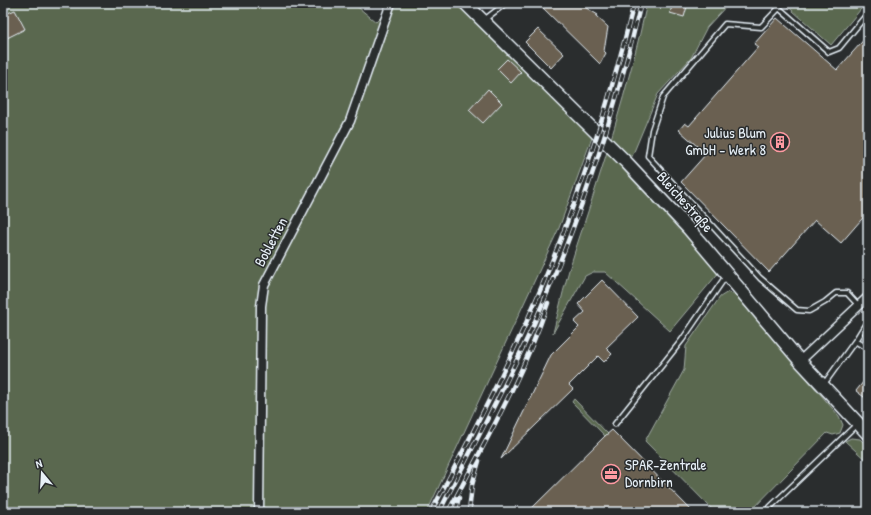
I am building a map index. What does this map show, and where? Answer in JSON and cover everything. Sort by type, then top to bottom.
[{"type":"main road","name":"Bleichestraße","points":[[465,3],[627,162],[688,228],[800,361],[868,434]]},
{"type":"street","name":"Bobletten","points":[[259,512],[261,306],[264,285],[350,121],[391,3]]},
{"type":"street","points":[[800,361],[868,297]]},
{"type":"lane","points":[[483,20],[506,3]]},
{"type":"lane","points":[[859,306],[847,293],[836,293],[825,302],[809,311],[797,310],[760,278],[648,156],[652,130],[663,97],[726,24],[761,27],[779,8],[829,52],[839,48],[868,13]]},
{"type":"lane","points":[[615,424],[682,340],[727,274]]},
{"type":"lane","points":[[823,386],[868,320]]},
{"type":"lane","points":[[855,341],[868,350]]},
{"type":"lane","points":[[766,512],[857,423]]},
{"type":"green space","points":[[3,3],[353,3],[376,22],[396,3],[460,3],[593,135],[559,228],[427,512],[3,512]]},
{"type":"green space","points":[[647,3],[729,3],[707,27],[691,58],[658,94],[628,166],[720,271],[670,331],[605,272],[593,272],[585,276],[553,333],[566,281],[623,97]]},
{"type":"green space","points":[[784,3],[866,3],[831,45]]},
{"type":"green space","points":[[728,292],[735,295],[839,416],[843,425],[840,433],[833,435],[827,433],[750,512],[715,512],[645,441],[684,370],[686,346],[720,297]]},
{"type":"green space","points":[[574,399],[608,434],[605,436],[572,402]]},
{"type":"green space","points":[[851,438],[860,439],[868,447],[868,462],[845,441]]},
{"type":"building","points":[[538,3],[578,3],[598,15],[596,16],[608,27],[604,51],[606,53],[600,64]]},
{"type":"building","points":[[673,3],[688,3],[684,17],[670,13]]},
{"type":"building","points":[[15,10],[25,29],[3,40],[3,15]]},
{"type":"building","name":"Julius Blum GmbH - Werk 8","points":[[777,18],[837,70],[868,35],[868,212],[841,243],[815,220],[769,272],[681,182],[706,154],[679,130],[685,123],[689,126],[758,47],[754,44]]},
{"type":"building","points":[[538,29],[564,54],[551,68],[525,42]]},
{"type":"building","points":[[507,59],[521,72],[511,83],[497,69]]},
{"type":"building","points":[[488,89],[502,103],[483,123],[469,110]]},
{"type":"building","points":[[602,280],[638,317],[606,348],[612,354],[604,362],[598,356],[569,385],[573,389],[501,459],[551,355],[579,327],[574,322],[585,312],[578,304]]},
{"type":"building","points":[[868,376],[868,400],[856,391]]},
{"type":"building","name":"SPAR-Zentrale Dornbirn","points":[[612,430],[693,512],[528,512],[605,436]]},
{"type":"railway","points":[[431,512],[504,371],[543,284],[587,166],[612,85],[634,3]]},
{"type":"railway","points":[[439,512],[522,350],[566,247],[608,127],[641,3]]},
{"type":"railway","points":[[448,512],[515,384],[548,303]]},
{"type":"railway","points":[[469,512],[472,485],[479,461]]},
{"type":"railway","points":[[455,512],[459,498]]},
{"type":"place","name":"Julius Blum GmbH - Werk 8","points":[[780,142]]},
{"type":"place","name":"SPAR-Zentrale Dornbirn","points":[[611,474]]}]
